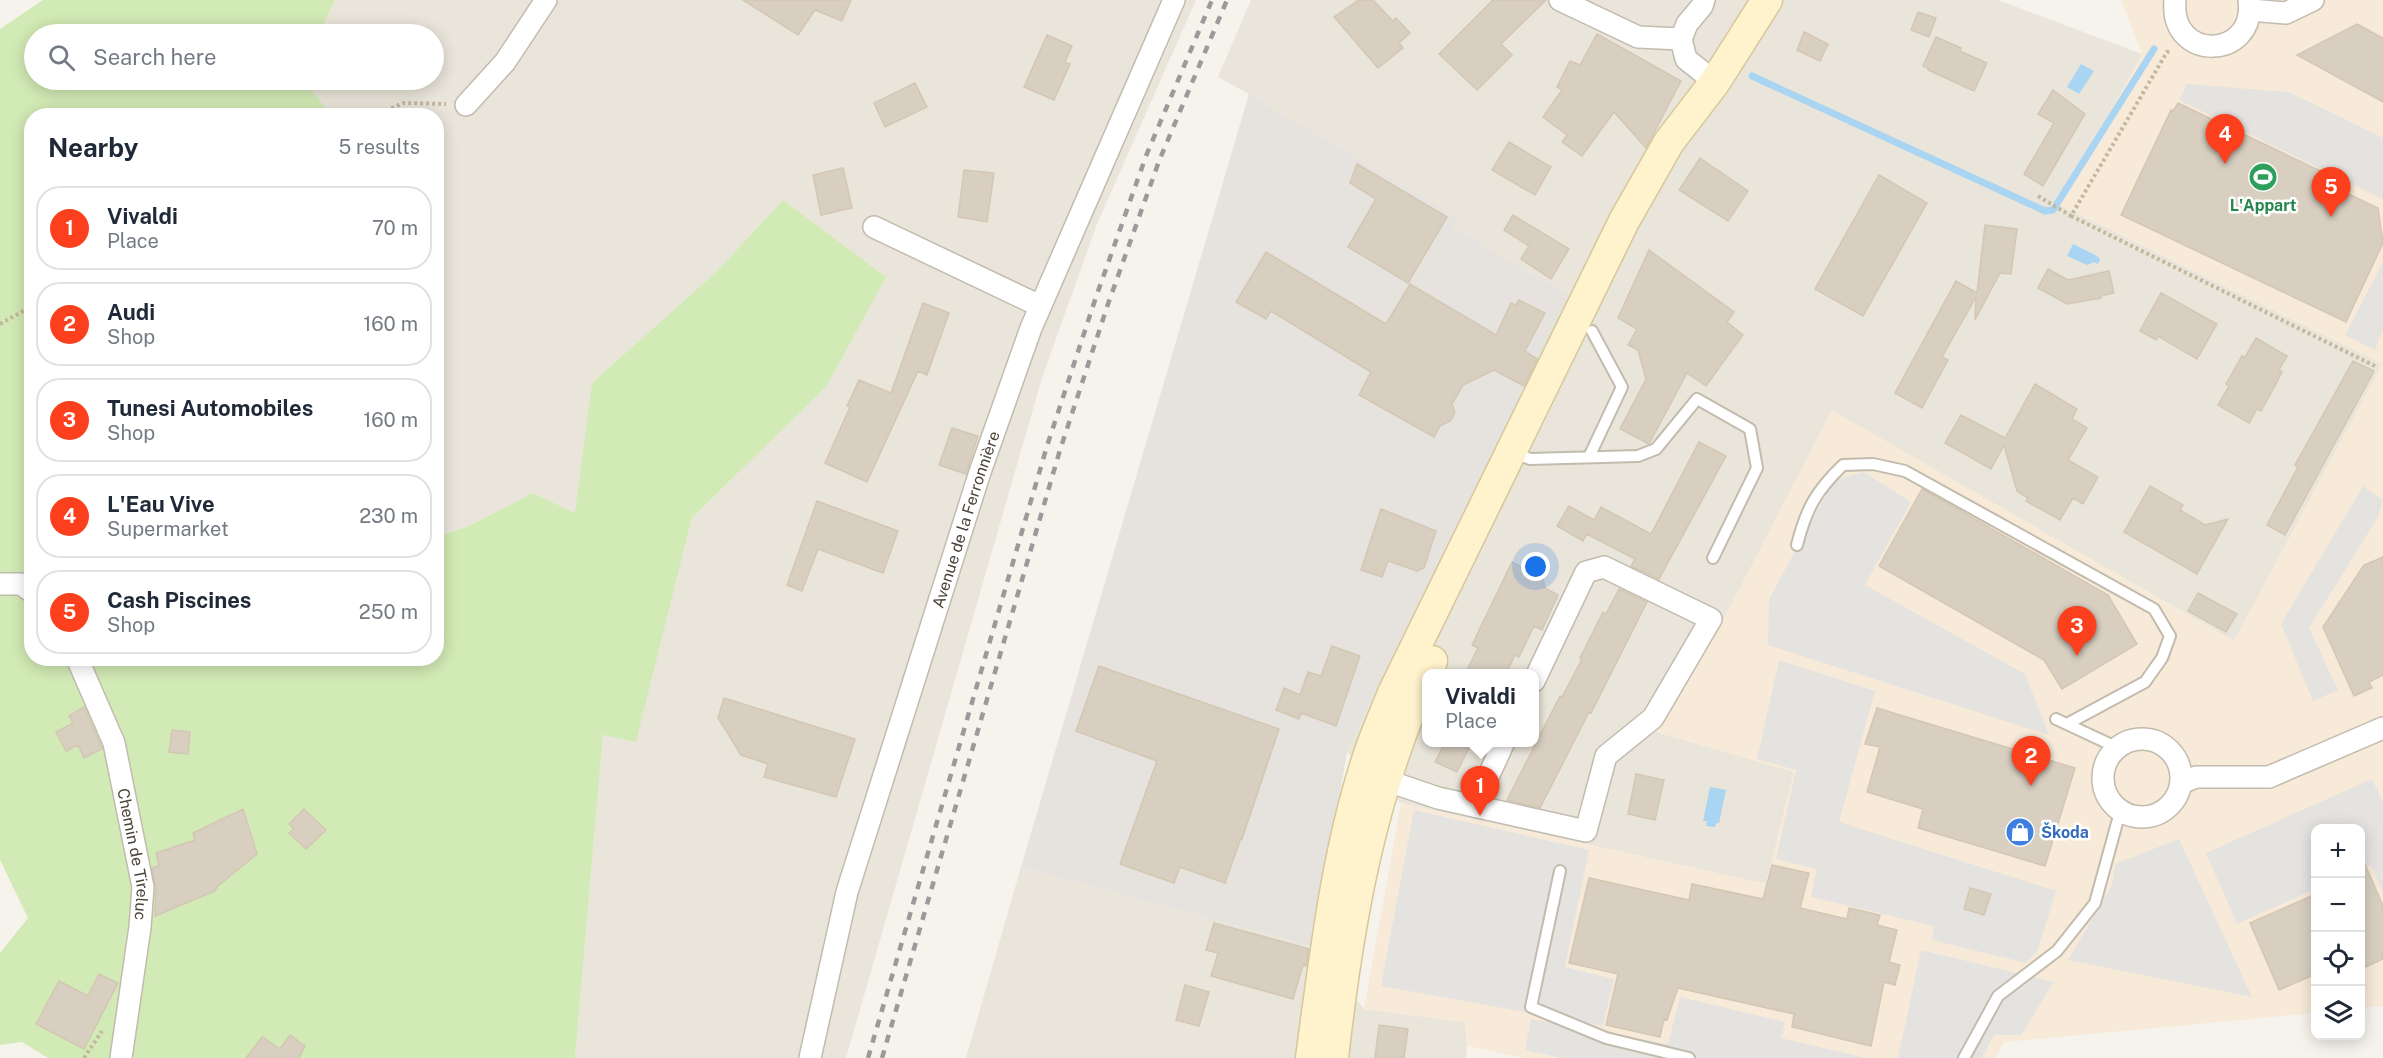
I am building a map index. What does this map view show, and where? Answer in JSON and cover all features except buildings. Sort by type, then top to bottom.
[{"type":"main road","points":[[1427,669],[1624,220],[1669,142],[1714,82],[1767,0]]},
{"type":"main road","points":[[1311,1058],[1331,919],[1355,804],[1371,748],[1393,693],[1521,455],[1592,331],[1642,231],[1687,152],[1714,82]]},
{"type":"main road","points":[[1333,1058],[1352,923],[1376,809],[1412,702],[1422,679]]},
{"type":"street","points":[[466,105],[505,62],[546,0]]},
{"type":"street","name":"Avenue de la Ferronnière","points":[[810,1058],[847,892],[980,472],[1040,306],[1174,0]]},
{"type":"street","points":[[1704,0],[1687,24],[1681,39],[1686,59],[1714,82]]},
{"type":"street","points":[[2175,0],[2174,12],[2177,24],[2184,34],[2203,45],[2225,44],[2235,39],[2243,31],[2249,5],[2286,13],[2313,0]]},
{"type":"street","points":[[1570,3],[1638,37],[1681,39]]},
{"type":"street","points":[[874,227],[1040,306]]},
{"type":"street","points":[[1385,780],[1438,798],[1586,831],[1606,756],[1653,718],[1711,619],[1604,567],[1586,572],[1539,671]]},
{"type":"street","points":[[0,584],[21,584],[24,586]]},
{"type":"street","name":"Chemin de Tireluc","points":[[80,666],[114,743],[142,886],[140,927],[121,1058]]},
{"type":"street","points":[[2181,783],[2196,777],[2268,777],[2383,728]]},
{"type":"street","points":[[2145,738],[2165,746],[2178,762],[2181,783],[2174,802],[2158,814],[2139,818],[2120,812],[2106,796],[2102,776],[2109,756],[2118,748],[2125,742],[2145,738]]},
{"type":"street","points":[[1477,807],[1482,790],[1502,747]]},
{"type":"lane","points":[[1589,457],[1622,387],[1592,331]]},
{"type":"lane","points":[[1521,455],[1638,456],[1656,448],[1697,399],[1750,429],[1757,468],[1713,558]]},
{"type":"lane","points":[[1797,545],[1804,519],[1822,485],[1843,465],[1873,464],[1905,471],[2154,609],[2170,636],[2162,658],[2145,682],[2062,722],[2118,748]]},
{"type":"lane","points":[[1964,1058],[1998,996],[2057,951],[2095,903],[2120,812]]},
{"type":"lane","points":[[1560,871],[1531,1007],[1606,1038],[1689,1058]]},
{"type":"path","points":[[2071,216],[2167,52],[2176,50]]},
{"type":"path","points":[[392,108],[403,103],[466,105]]},
{"type":"path","points":[[2038,196],[2062,208],[2071,216],[2377,367]]},
{"type":"path","points":[[0,324],[24,310]]},
{"type":"shaded area","points":[[335,0],[1196,0],[1097,224],[1042,378],[846,1058],[575,1058],[603,735],[636,741],[692,518],[826,387],[783,200],[716,272],[592,383],[576,514],[533,493],[469,526],[444,535],[444,108],[324,108],[312,90],[444,90],[444,24],[324,24]]},
{"type":"shaded area","points":[[1251,0],[1998,0],[2142,54],[2060,205],[2383,364],[2234,641],[1832,411],[1714,638],[1650,730],[1794,772],[1766,884],[1401,803],[1347,752],[1397,647],[1573,299],[1452,227],[1456,218],[1218,77]]},
{"type":"shaded area","points":[[2121,0],[2383,0],[2383,1006],[2365,1008],[2365,824],[2311,824],[2311,1013],[2004,1042],[1995,1058],[1524,1058],[1467,1046],[1465,1022],[1364,1009],[1401,803],[1766,884],[1794,772],[1650,730],[1714,638],[1832,410],[2234,641],[2382,364],[2060,205],[2142,54]]},
{"type":"shaded area","points":[[2187,84],[2289,92],[2383,138],[2383,199],[2179,100]]},
{"type":"shaded area","points":[[1249,94],[1457,218],[1452,227],[1574,299],[1397,647],[1347,752],[1314,947],[1021,867]]},
{"type":"shaded area","points":[[2383,262],[2383,330],[2375,350],[2345,335]]},
{"type":"shaded area","points":[[1864,472],[1911,502],[1865,585],[2025,674],[2049,735],[1768,645],[1769,599],[1834,480]]},
{"type":"shaded area","points":[[2363,486],[2383,500],[2378,517],[2309,628],[2338,690],[2313,701],[2281,624]]},
{"type":"shaded area","points":[[1779,660],[1875,691],[1839,822],[2056,891],[2037,952],[2026,963],[1932,940],[1934,926],[1811,897],[1817,869],[1776,859],[1796,770],[1757,759]]},
{"type":"shaded area","points":[[2372,779],[2383,803],[2383,893],[2371,865],[2365,867],[2365,824],[2311,824],[2311,891],[2237,924],[2206,853]]},
{"type":"shaded area","points":[[1414,810],[1589,850],[1565,967],[1614,979],[1603,1026],[1381,986]]},
{"type":"shaded area","points":[[2179,839],[2252,997],[2068,960],[2112,885],[2115,864]]},
{"type":"shaded area","points":[[1021,867],[1314,947],[1364,1009],[1465,1022],[1466,1058],[966,1058]]},
{"type":"shaded area","points":[[1921,950],[2054,982],[2021,1035],[1994,1035],[1982,1058],[1898,1058]]},
{"type":"shaded area","points":[[1680,997],[1785,1022],[1781,1038],[1866,1058],[1561,1058],[1525,1050],[1531,1019],[1668,1044]]},
{"type":"green space","points":[[43,0],[335,0],[324,24],[24,24],[24,90],[312,90],[325,107],[24,108],[24,666],[444,666],[444,535],[469,526],[533,493],[575,513],[592,383],[716,272],[783,200],[886,277],[826,387],[692,518],[636,742],[603,735],[575,1058],[48,1058],[22,1042],[0,1045],[0,953],[28,918],[0,860],[0,29]]},
{"type":"water","points":[[2081,64],[2094,71],[2079,94],[2067,87]]},
{"type":"water","points":[[2073,244],[2097,256],[2100,259],[2098,264],[2094,262],[2087,265],[2067,256]]},
{"type":"water","points":[[1710,787],[1726,790],[1719,823],[1716,823],[1715,827],[1706,826],[1707,821],[1703,821]]},
{"type":"waterway","points":[[1752,76],[2045,211],[2053,210],[2154,49]]},
{"type":"railway","points":[[868,1058],[1047,446],[1146,156],[1212,0]]},
{"type":"railway","points":[[882,1058],[1060,450],[1108,304],[1159,161],[1227,0]]},
{"type":"place","name":"L'Eau Vive","points":[[2225,164]]},
{"type":"place","name":"L'Appart","points":[[2263,177]]},
{"type":"place","name":"Cash Piscines","points":[[2331,217]]},
{"type":"place","name":"Tunesi Automobiles","points":[[2077,656]]},
{"type":"place","name":"Audi","points":[[2031,786]]},
{"type":"place","name":"Vivaldi","points":[[1480,816]]},
{"type":"place","name":"Škoda","points":[[2020,832]]}]
